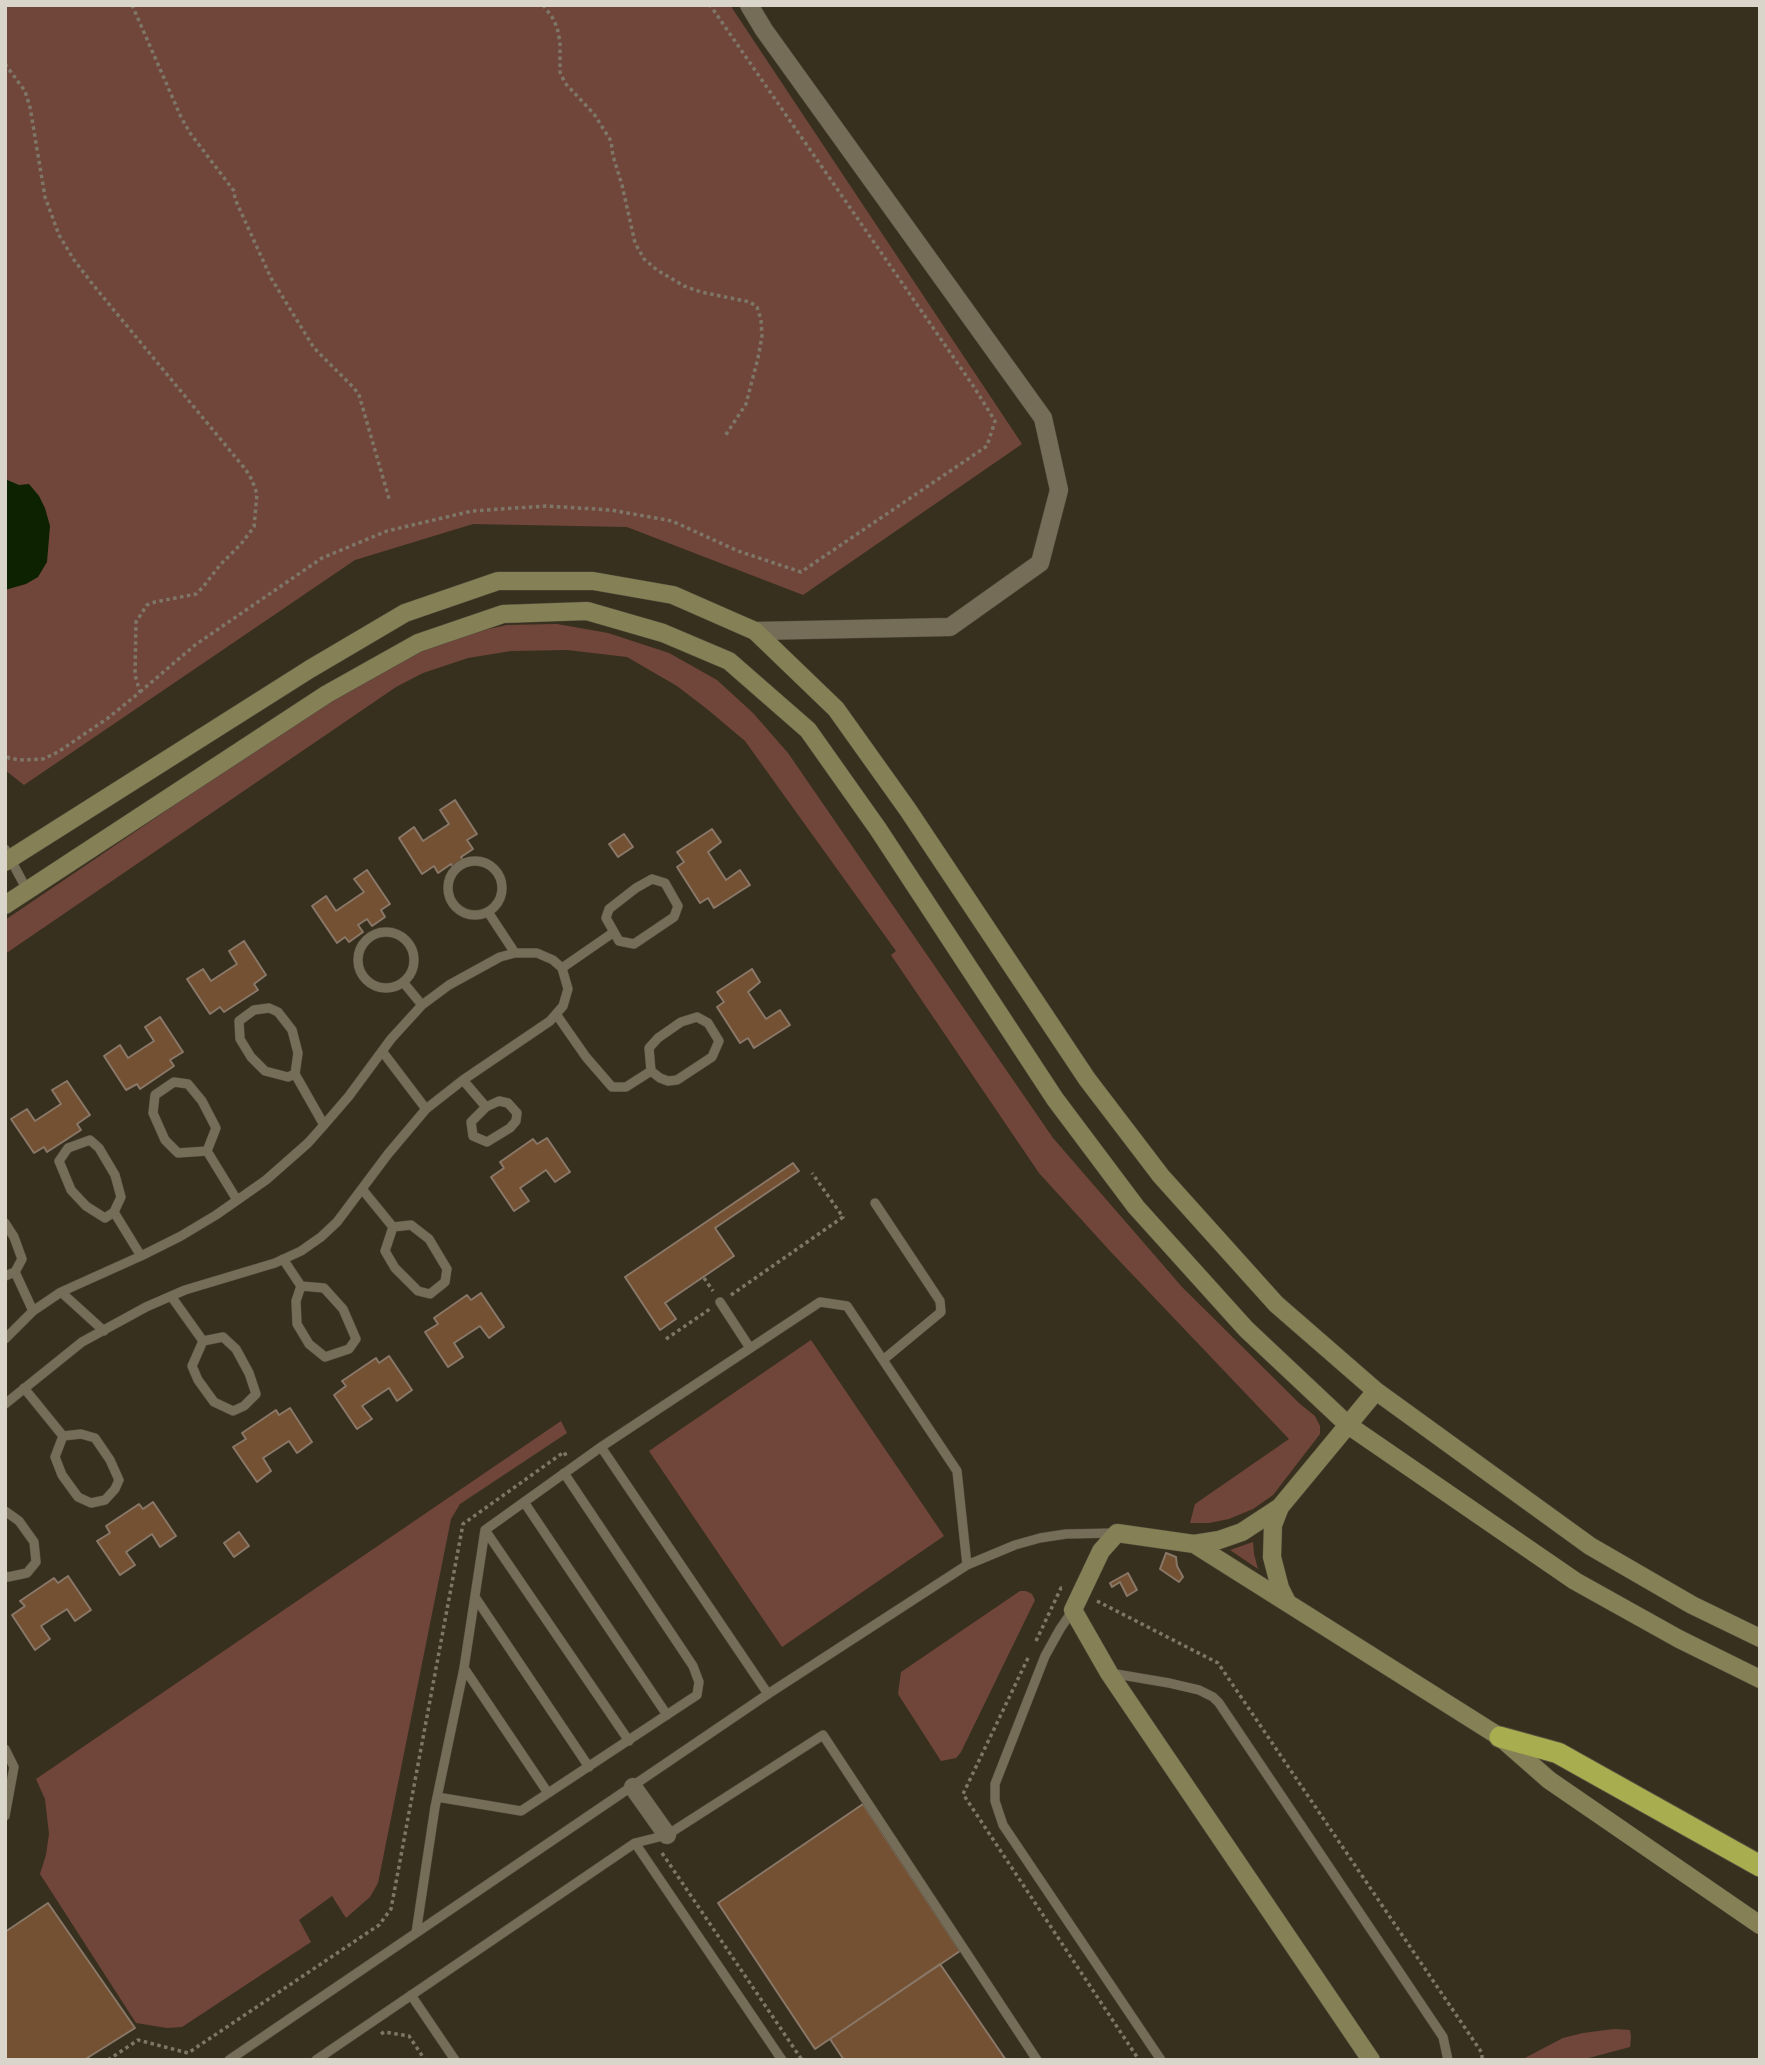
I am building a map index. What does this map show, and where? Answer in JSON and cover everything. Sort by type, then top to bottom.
[{"type":"highway","points":[[1500,1737],[1558,1754],[1760,1866]]},
{"type":"main road","points":[[7,857],[405,613],[499,581],[593,581],[673,595],[755,631],[835,709],[908,810],[1087,1079],[1161,1176],[1276,1304],[1376,1391],[1590,1546],[1692,1605],[1760,1638]]},
{"type":"main road","points":[[5,905],[327,694],[418,643],[503,614],[587,611],[663,633],[729,662],[808,730],[878,829],[1055,1099],[1136,1207],[1246,1329],[1348,1425],[1575,1581],[1679,1639],[1760,1678]]},
{"type":"main road","points":[[1371,2060],[1110,1673],[1073,1610],[1101,1551],[1117,1533],[1194,1544],[1219,1540],[1242,1532],[1280,1507],[1376,1391]]},
{"type":"main road","points":[[1280,1507],[1273,1525],[1272,1557],[1275,1573],[1287,1602]]},
{"type":"main road","points":[[1194,1544],[1500,1737],[1549,1780],[1760,1925]]},
{"type":"street","points":[[750,5],[772,41],[1043,418],[1059,490],[1040,563],[950,627],[755,631]]},
{"type":"street","points":[[633,1787],[659,1837]]},
{"type":"lane","points":[[7,857],[27,890]]},
{"type":"lane","points":[[468,862],[485,863],[498,874],[502,891],[500,900],[488,912],[470,915],[454,906],[449,898],[449,880],[460,865],[468,862]]},
{"type":"lane","points":[[652,879],[664,883],[678,906],[674,917],[634,944],[619,941],[614,932],[606,918],[609,909],[652,879]]},
{"type":"lane","points":[[488,912],[514,953]]},
{"type":"lane","points":[[390,931],[407,940],[415,957],[414,967],[404,982],[386,988],[369,982],[363,975],[358,958],[360,949],[372,935],[390,931]]},
{"type":"lane","points":[[562,968],[614,932]]},
{"type":"lane","points":[[5,1339],[33,1311],[61,1292],[181,1236],[266,1180],[308,1143],[349,1096],[391,1039],[422,1005],[449,985],[499,957],[514,953],[537,953],[553,960],[562,968],[568,989],[563,1006],[556,1014],[426,1109],[337,1222],[321,1237],[283,1259],[171,1296],[146,1307],[82,1342],[5,1404]]},
{"type":"lane","points":[[404,982],[422,1005]]},
{"type":"lane","points":[[295,1074],[288,1077],[265,1071],[251,1057],[240,1039],[239,1021],[254,1010],[269,1008],[278,1012],[292,1030],[298,1053],[295,1074],[324,1125]]},
{"type":"lane","points":[[556,1014],[586,1058],[612,1087],[626,1087],[651,1071]]},
{"type":"lane","points":[[697,1017],[708,1023],[719,1041],[712,1057],[677,1080],[667,1081],[651,1071],[649,1048],[658,1038],[681,1022],[697,1017]]},
{"type":"lane","points":[[382,1051],[426,1109]]},
{"type":"lane","points":[[463,1080],[486,1107]]},
{"type":"lane","points":[[174,1082],[188,1084],[202,1101],[216,1128],[207,1151],[178,1153],[165,1140],[153,1113],[155,1095],[174,1082]]},
{"type":"lane","points":[[499,1101],[508,1103],[517,1113],[516,1121],[510,1128],[486,1142],[473,1136],[471,1122],[486,1107],[499,1101]]},
{"type":"lane","points":[[90,1140],[99,1148],[115,1175],[121,1196],[114,1212],[105,1218],[86,1206],[71,1190],[59,1161],[68,1148],[90,1140]]},
{"type":"lane","points":[[207,1151],[237,1200]]},
{"type":"lane","points":[[362,1189],[393,1227]]},
{"type":"lane","points":[[875,1203],[940,1301],[941,1312],[883,1360]]},
{"type":"lane","points":[[114,1212],[141,1256]]},
{"type":"lane","points":[[5,1223],[14,1237],[22,1259],[10,1274],[33,1311]]},
{"type":"lane","points":[[411,1225],[429,1239],[447,1269],[445,1282],[430,1294],[418,1291],[395,1268],[385,1251],[393,1227],[411,1225]]},
{"type":"lane","points":[[283,1259],[301,1286]]},
{"type":"lane","points":[[301,1286],[324,1288],[343,1309],[356,1339],[349,1349],[325,1357],[309,1344],[297,1324],[296,1301],[301,1286]]},
{"type":"lane","points":[[61,1292],[104,1331]]},
{"type":"lane","points":[[171,1296],[203,1341]]},
{"type":"lane","points":[[720,1302],[750,1348]]},
{"type":"lane","points":[[416,1933],[437,1797],[464,1668],[485,1530],[601,1447],[820,1302],[847,1306],[957,1471],[967,1565]]},
{"type":"lane","points":[[223,1338],[236,1349],[249,1373],[256,1394],[233,1412],[214,1402],[198,1380],[192,1366],[203,1341],[223,1338]]},
{"type":"lane","points":[[24,1388],[63,1436]]},
{"type":"lane","points":[[81,1434],[95,1438],[110,1460],[119,1480],[106,1500],[91,1503],[78,1497],[62,1475],[55,1457],[63,1436],[81,1434]]},
{"type":"lane","points":[[601,1447],[768,1694]]},
{"type":"lane","points":[[437,1797],[520,1811],[697,1695],[699,1682],[694,1666],[564,1473]]},
{"type":"lane","points":[[524,1502],[667,1715]]},
{"type":"lane","points":[[5,1511],[19,1521],[33,1542],[36,1562],[27,1573],[5,1576]]},
{"type":"lane","points":[[485,1530],[629,1741]]},
{"type":"lane","points":[[229,2060],[768,1694],[967,1565],[1003,1549],[1040,1538],[1066,1534],[1117,1533]]},
{"type":"lane","points":[[475,1597],[589,1767]]},
{"type":"lane","points":[[1073,1610],[1045,1656],[995,1784],[995,1801],[1003,1825],[1161,2060]]},
{"type":"lane","points":[[464,1668],[548,1793]]},
{"type":"lane","points":[[1110,1673],[1199,1690],[1219,1703],[1443,2037],[1447,2060]]},
{"type":"lane","points":[[316,2060],[635,1843],[659,1837],[823,1735],[1037,2060]]},
{"type":"lane","points":[[5,1749],[14,1767],[5,1816]]},
{"type":"lane","points":[[635,1843],[782,2060]]},
{"type":"lane","points":[[411,1995],[455,2060]]},
{"type":"path","points":[[132,5],[181,117],[234,191],[235,199],[271,278],[314,348],[359,395],[390,502]]},
{"type":"path","points":[[543,5],[557,27],[560,72],[565,83],[594,114],[611,141],[635,243],[644,259],[684,286],[757,307],[762,336],[758,358],[746,404],[725,436]]},
{"type":"path","points":[[5,755],[20,760],[43,759],[58,751],[108,718],[195,645],[322,558],[387,531],[472,511],[546,506],[611,510],[672,521],[738,551],[801,572],[987,446],[995,421],[974,387],[710,5]]},
{"type":"path","points":[[5,64],[25,91],[45,197],[59,234],[74,260],[246,470],[257,494],[254,527],[203,587],[196,594],[147,606],[136,622],[135,674],[140,692]]},
{"type":"path","points":[[666,1339],[843,1217],[812,1173]]},
{"type":"path","points":[[108,2060],[138,2040],[188,2053],[379,1925],[391,1909],[463,1524],[564,1452],[573,1466]]},
{"type":"path","points":[[1082,1593],[1061,1588],[963,1794],[1139,2060]]},
{"type":"path","points":[[659,1837],[802,2060]]},
{"type":"path","points":[[373,2039],[384,2032],[409,2036],[425,2060]]},
{"type":"shaded area","points":[[5,5],[730,5],[1022,444],[803,595],[627,527],[473,524],[355,560],[24,785],[5,770]]},
{"type":"shaded area","points":[[5,479],[19,485],[29,484],[45,508],[50,526],[47,562],[38,577],[26,584],[5,590]]},
{"type":"shaded area","points":[[557,624],[608,633],[669,653],[717,680],[753,713],[788,753],[1053,1138],[1182,1287],[1315,1416],[1320,1426],[1320,1434],[1273,1495],[1253,1509],[1229,1519],[1190,1523],[1195,1504],[1289,1439],[1039,1173],[891,955],[896,951],[745,741],[677,686],[627,657],[567,650],[511,651],[468,658],[423,673],[396,687],[5,954],[5,920],[300,720],[421,649],[470,633],[507,625]]},
{"type":"shaded area","points":[[811,1340],[944,1536],[782,1647],[649,1451]]},
{"type":"shaded area","points":[[561,1421],[567,1433],[460,1504],[451,1519],[378,1883],[370,1897],[346,1918],[332,1896],[299,1920],[311,1942],[182,2027],[167,2028],[136,2023],[40,1874],[49,1834],[45,1799],[36,1779]]},
{"type":"shaded area","points":[[1253,1542],[1254,1554],[1258,1569],[1230,1550]]},
{"type":"shaded area","points":[[1020,1591],[1032,1594],[1035,1600],[961,1752],[956,1758],[941,1761],[898,1694],[901,1672]]},
{"type":"shaded area","points":[[1614,2029],[1630,2030],[1630,2047],[1581,2060],[1521,2060],[1563,2038]]},
{"type":"building","points":[[455,800],[477,834],[467,840],[473,849],[453,867],[451,864],[438,873],[434,866],[422,874],[399,838],[414,827],[423,841],[449,824],[440,810]]},
{"type":"building","points":[[712,829],[721,842],[708,852],[726,880],[740,870],[750,885],[714,908],[708,898],[700,903],[677,867],[684,862],[677,852]]},
{"type":"building","points":[[624,834],[633,847],[618,857],[609,844]]},
{"type":"building","points":[[367,870],[390,904],[381,910],[385,917],[372,926],[367,919],[358,925],[363,932],[349,942],[345,937],[337,943],[312,906],[326,896],[336,911],[364,892],[354,879]]},
{"type":"building","points":[[244,941],[266,975],[254,984],[258,990],[224,1012],[220,1007],[210,1014],[187,979],[203,969],[211,981],[237,964],[229,951]]},
{"type":"building","points":[[752,969],[760,982],[748,992],[766,1019],[780,1010],[790,1025],[754,1048],[748,1038],[740,1043],[717,1007],[724,1002],[717,992]]},
{"type":"building","points":[[160,1017],[183,1052],[170,1060],[174,1066],[140,1089],[137,1084],[126,1090],[104,1056],[120,1045],[128,1058],[154,1041],[145,1027]]},
{"type":"building","points":[[67,1081],[90,1115],[77,1124],[81,1130],[47,1152],[44,1147],[34,1153],[11,1119],[27,1109],[35,1121],[61,1104],[52,1090]]},
{"type":"building","points":[[547,1138],[570,1172],[555,1182],[546,1170],[520,1188],[529,1201],[514,1211],[491,1177],[504,1168],[500,1162],[533,1139],[537,1144]]},
{"type":"building","points":[[793,1163],[799,1171],[715,1228],[734,1256],[665,1303],[676,1319],[660,1330],[625,1277]]},
{"type":"building","points":[[481,1293],[504,1327],[489,1338],[480,1326],[454,1343],[463,1357],[448,1367],[425,1332],[438,1324],[434,1318],[467,1295],[471,1300]]},
{"type":"building","points":[[389,1356],[412,1390],[397,1401],[389,1388],[362,1406],[372,1419],[357,1429],[334,1395],[346,1386],[342,1381],[376,1358],[379,1363]]},
{"type":"building","points":[[290,1408],[312,1442],[297,1453],[289,1441],[263,1458],[271,1471],[257,1482],[233,1447],[246,1439],[242,1433],[276,1410],[279,1415]]},
{"type":"building","points":[[153,1502],[176,1536],[160,1547],[152,1534],[126,1552],[135,1565],[120,1575],[97,1541],[110,1533],[106,1526],[139,1504],[143,1509]]},
{"type":"building","points":[[239,1532],[249,1546],[234,1557],[224,1543]]},
{"type":"building","points":[[1166,1553],[1176,1557],[1183,1577],[1179,1582],[1160,1569]]},
{"type":"building","points":[[1128,1573],[1137,1590],[1127,1596],[1120,1582],[1112,1587],[1110,1583]]},
{"type":"building","points":[[68,1576],[91,1610],[75,1621],[67,1609],[41,1626],[50,1639],[35,1650],[12,1615],[25,1606],[20,1601],[54,1578],[58,1583]]},
{"type":"building","points":[[863,1804],[960,1951],[815,2049],[718,1903]]},
{"type":"building","points":[[48,1903],[135,2028],[84,2060],[5,2060],[5,1932]]},
{"type":"building","points":[[940,1964],[1006,2060],[844,2060],[830,2039]]}]
